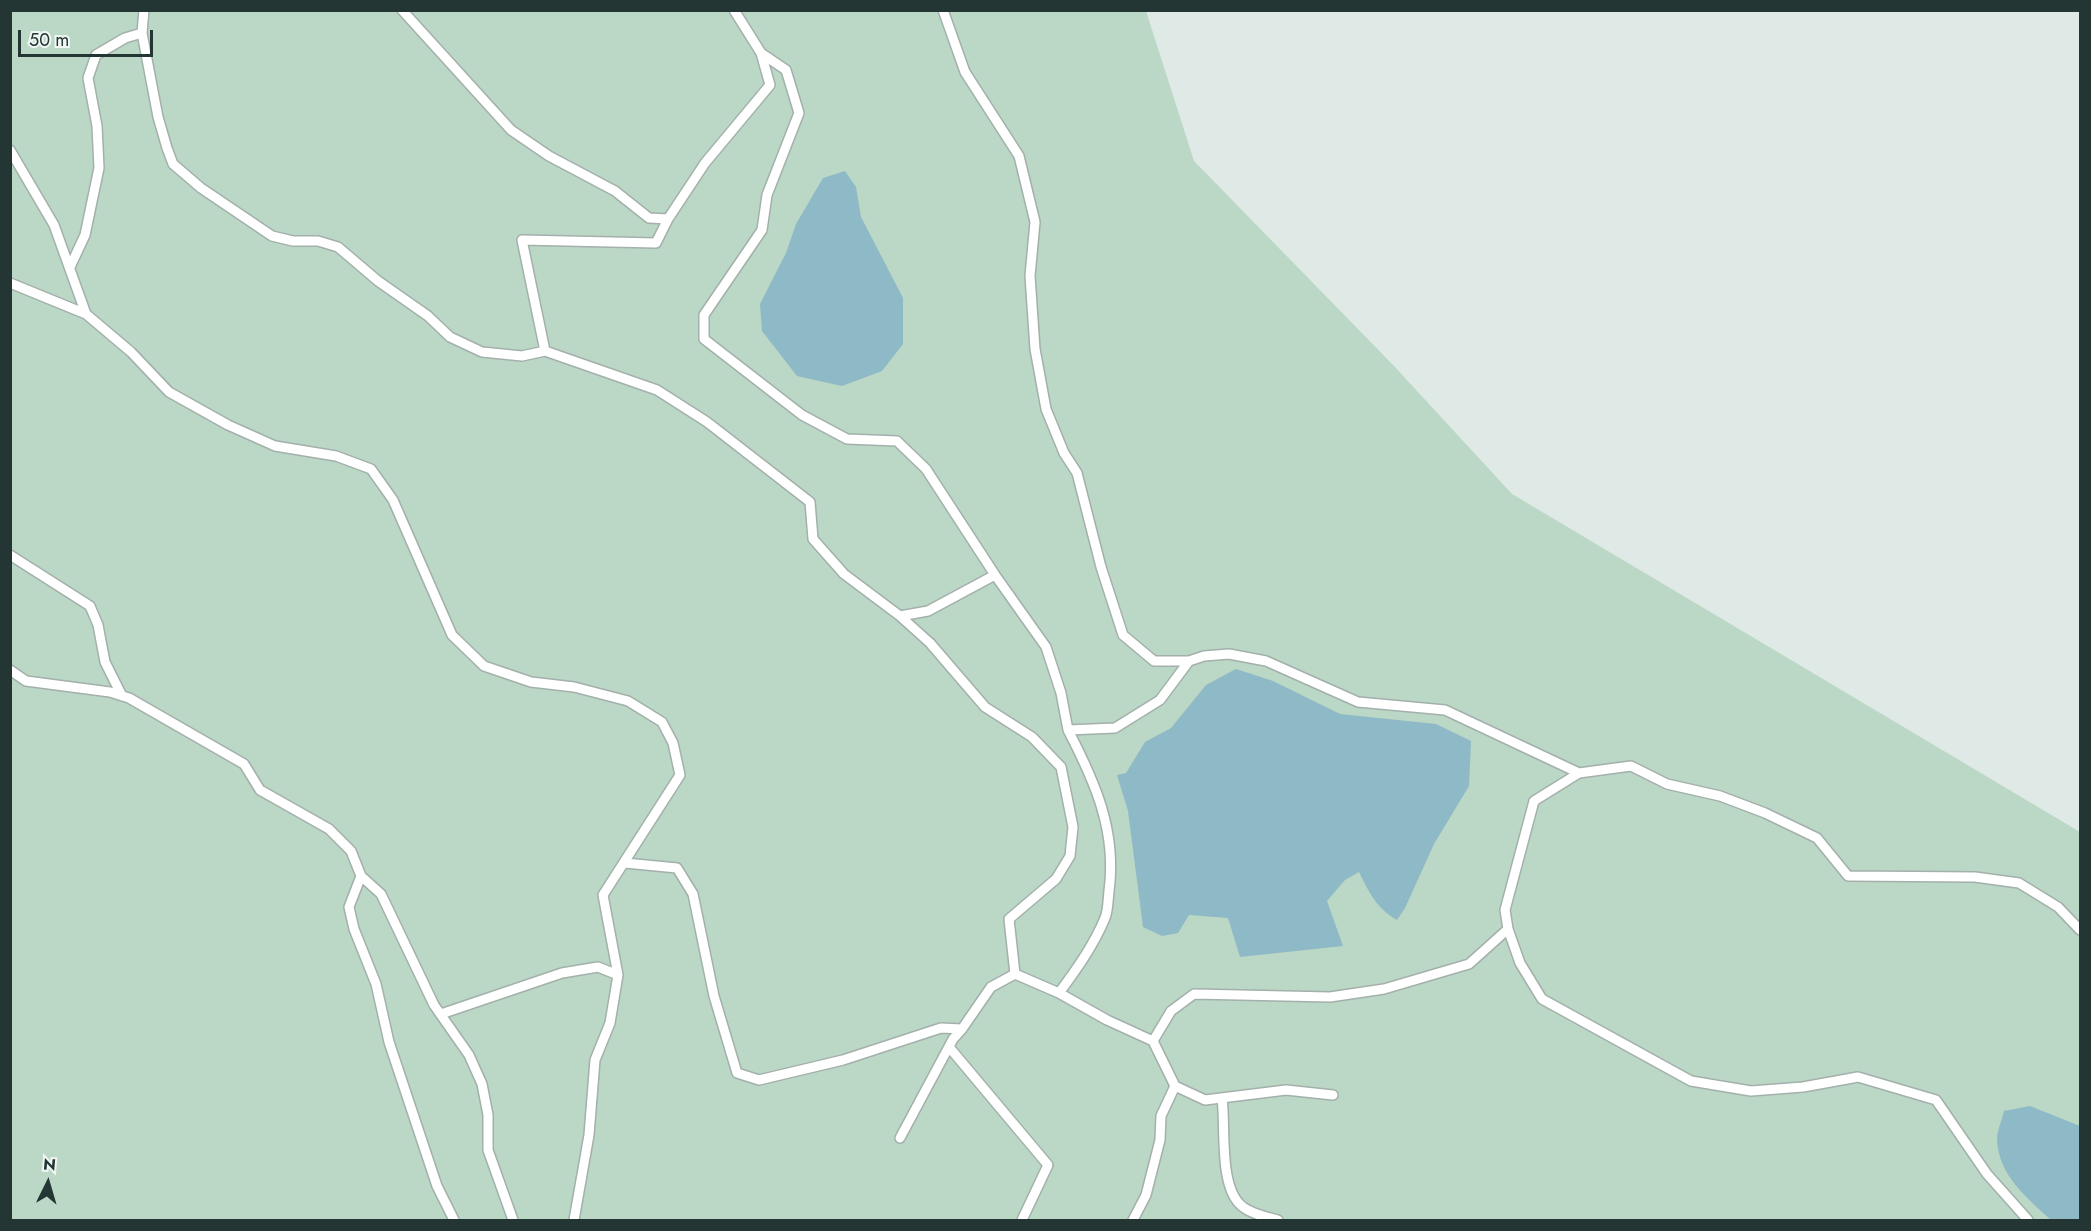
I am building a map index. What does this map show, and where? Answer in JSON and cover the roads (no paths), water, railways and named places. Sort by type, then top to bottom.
[{"type":"lane","points":[[144,10],[142,33],[158,117],[167,148],[173,164],[201,188],[272,236],[293,241],[318,241],[338,247],[378,280],[428,316],[450,337],[482,352],[522,356],[545,351],[657,390],[706,422],[810,501],[813,539],[844,574],[900,616],[930,643],[985,706],[1032,737],[1061,767],[1073,827],[1071,856],[1056,879],[1009,919],[1015,974]]},
{"type":"lane","points":[[402,10],[511,130],[549,156],[615,192],[649,218],[668,219]]},
{"type":"lane","points":[[545,351],[522,240],[656,243],[668,219],[705,163],[770,85],[761,52],[734,10]]},
{"type":"lane","points":[[943,10],[965,72],[1019,156],[1035,222],[1030,276],[1035,349],[1046,409],[1064,453],[1077,473],[1101,567],[1123,635],[1154,661],[1189,661],[1204,656],[1229,654],[1266,662],[1358,702],[1445,710],[1579,773]]},
{"type":"lane","points":[[70,267],[86,235],[99,168],[97,126],[88,78],[96,56],[125,38],[142,33]]},
{"type":"lane","points":[[761,52],[786,70],[799,113],[767,195],[762,230],[704,315],[704,339],[802,415],[847,440],[897,441],[926,469],[995,575],[1046,647],[1061,693],[1068,730],[1087,767],[1107,820],[1111,879],[1106,917],[1081,962],[1059,993]]},
{"type":"lane","points":[[10,150],[54,225],[86,314]]},
{"type":"lane","points":[[10,283],[86,314],[131,352],[169,392],[228,425],[275,446],[336,456],[371,469],[393,500],[452,635],[484,666],[531,682],[574,687],[628,701],[662,722],[673,743],[680,775],[603,895],[618,975],[610,1023],[595,1060],[589,1135],[574,1221]]},
{"type":"lane","points":[[10,555],[90,606],[98,625],[105,662],[122,696]]},
{"type":"lane","points":[[900,616],[928,611],[995,575]]},
{"type":"lane","points":[[1068,730],[1115,728],[1160,700],[1189,661]]},
{"type":"lane","points":[[10,670],[26,681],[122,696],[244,764],[260,790],[329,829],[351,851],[361,876],[381,894],[441,1014],[469,1055],[482,1084],[488,1115],[488,1150],[513,1221]]},
{"type":"lane","points":[[2028,1221],[1987,1174],[1936,1100],[1858,1077],[1803,1087],[1751,1091],[1691,1081],[1542,999],[1520,963],[1508,929],[1505,910],[1534,801],[1579,773],[1631,766],[1667,784],[1720,796],[1765,813],[1817,838],[1848,876],[1975,877],[2019,883],[2058,907],[2080,930]]},
{"type":"lane","points":[[625,863],[677,867],[693,894],[714,996],[737,1073],[759,1080],[843,1060],[940,1028],[962,1029]]},
{"type":"lane","points":[[361,876],[349,907],[354,929],[376,984],[390,1042],[437,1186],[454,1221]]},
{"type":"lane","points":[[1153,1041],[1171,1011],[1194,994],[1330,997],[1384,989],[1469,964],[1508,929]]},
{"type":"lane","points":[[441,1014],[562,973],[598,968],[618,975]]},
{"type":"lane","points":[[1015,974],[1059,993],[1107,1020],[1153,1041],[1175,1086],[1205,1100],[1286,1090],[1333,1095]]},
{"type":"lane","points":[[900,1138],[949,1047],[991,987],[1015,974]]},
{"type":"lane","points":[[949,1047],[1048,1165],[1022,1221]]},
{"type":"lane","points":[[1134,1221],[1146,1195],[1160,1140],[1161,1116],[1175,1086]]},
{"type":"lane","points":[[1222,1098],[1225,1162],[1233,1195],[1242,1206],[1278,1221]]},
{"type":"water","points":[[845,171],[856,187],[861,217],[903,298],[903,344],[882,371],[842,386],[797,376],[762,331],[760,304],[786,253],[796,224],[823,178]]},
{"type":"water","points":[[1236,669],[1273,681],[1340,714],[1436,724],[1471,741],[1469,786],[1434,844],[1405,908],[1397,920],[1378,905],[1359,872],[1345,880],[1327,901],[1343,946],[1240,957],[1228,918],[1189,915],[1178,933],[1162,936],[1143,927],[1128,811],[1117,775],[1126,773],[1145,742],[1171,728],[1206,685]]},
{"type":"water","points":[[2030,1106],[2080,1126],[2080,1220],[2051,1220],[2015,1185],[2002,1164],[1997,1139],[2004,1111]]}]
